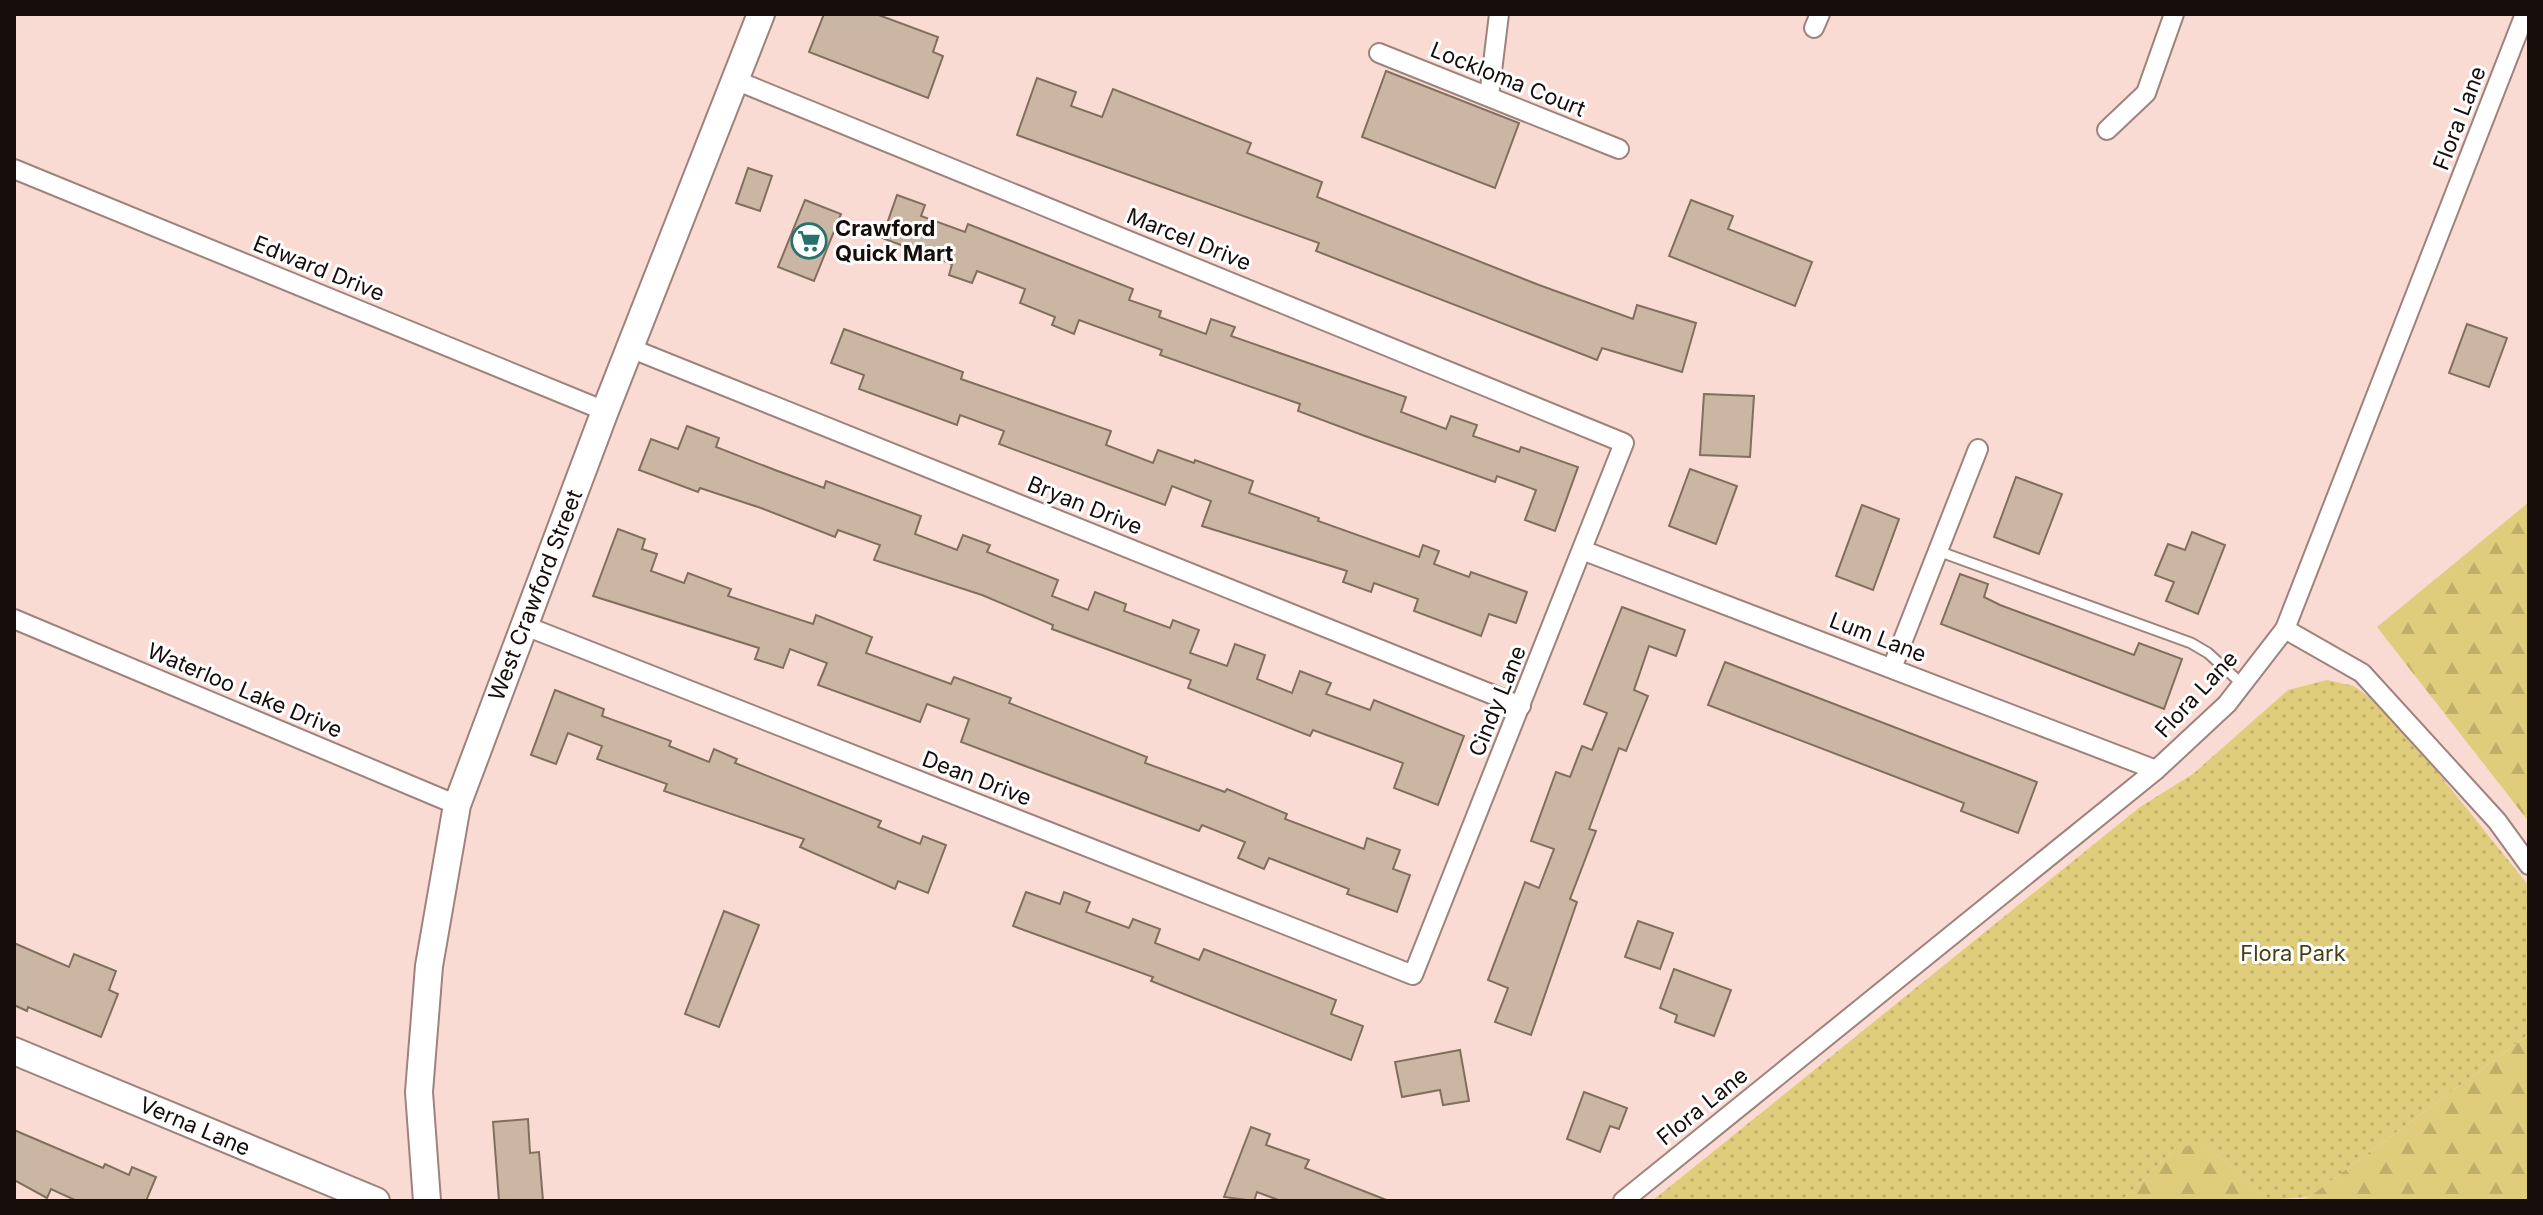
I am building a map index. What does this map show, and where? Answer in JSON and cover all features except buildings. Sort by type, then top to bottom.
[{"type":"street","name":"West Crawford Street","points":[[427,1201],[419,1092],[429,966],[457,805],[605,411],[761,14]]},
{"type":"street","points":[[1489,96],[1499,14]]},
{"type":"street","points":[[2107,130],[2146,93],[2174,14]]},
{"type":"street","name":"Flora Lane","points":[[1623,1201],[2156,770],[2227,704],[2285,629],[2525,14]]},
{"type":"street","name":"Lockloma Court","points":[[1379,53],[1619,149]]},
{"type":"street","name":"Marcel Drive","points":[[735,80],[1624,443]]},
{"type":"street","name":"Edward Drive","points":[[14,169],[605,411]]},
{"type":"street","name":"Bryan Drive","points":[[630,348],[1521,706]]},
{"type":"street","name":"Cindy Lane","points":[[1413,975],[1624,443]]},
{"type":"street","points":[[1892,668],[1978,449]]},
{"type":"street","name":"Lum Lane","points":[[1582,550],[2156,770]]},
{"type":"street","name":"Waterloo Lake Drive","points":[[14,619],[457,805]]},
{"type":"street","name":"Dean Drive","points":[[523,625],[1413,975]]},
{"type":"street","points":[[2285,629],[2362,673],[2497,821],[2529,865]]},
{"type":"street","name":"Verna Lane","points":[[14,1051],[376,1201]]},
{"type":"lane","points":[[1938,551],[2191,643],[2208,653],[2242,684]]},
{"type":"green space","points":[[2529,502],[2529,822],[2377,627]]},
{"type":"green space","name":"Flora Park","points":[[2327,680],[2354,686],[2369,697],[2418,748],[2529,886],[2529,1034],[2309,1197],[2270,1200],[2206,1146],[2176,1148],[2121,1201],[1652,1201],[2140,807],[2193,774],[2288,690]]},
{"type":"green space","points":[[2529,1034],[2529,1201],[2297,1201],[2309,1197]]},
{"type":"green space","points":[[2206,1146],[2272,1201],[2121,1201],[2176,1148]]},
{"type":"place","name":"Crawford Quick Mart","points":[[809,241]]}]
